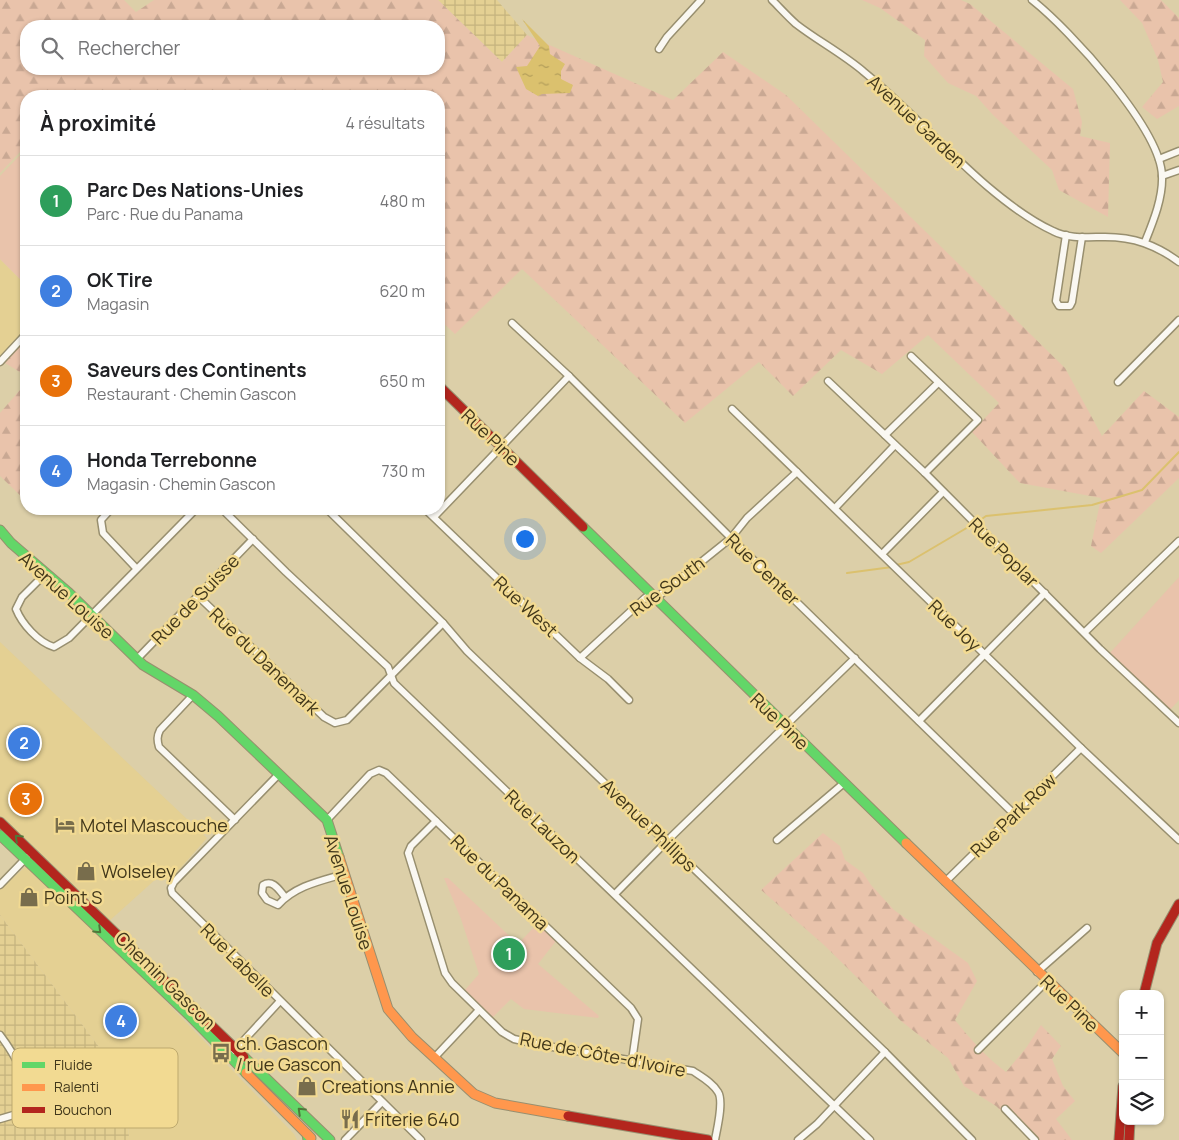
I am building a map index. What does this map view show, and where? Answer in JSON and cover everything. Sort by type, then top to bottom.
[{"type":"street","points":[[659,49],[667,37],[701,0]]},
{"type":"street","name":"Avenue Garden","points":[[772,0],[796,23],[863,71],[912,115],[955,158],[1005,201],[1039,224],[1054,232],[1066,235],[1108,237],[1145,242],[1163,250],[1179,262]]},
{"type":"street","points":[[1032,0],[1088,55],[1111,82],[1150,137],[1159,159],[1162,176],[1160,197],[1145,242]]},
{"type":"street","points":[[1159,159],[1179,152]]},
{"type":"street","points":[[1162,176],[1179,170]]},
{"type":"street","points":[[1066,235],[1056,301],[1062,307],[1070,306],[1072,302],[1082,237]]},
{"type":"street","points":[[1118,382],[1179,320]]},
{"type":"street","name":"Rue Center","points":[[512,323],[569,376],[731,538],[1014,814]]},
{"type":"street","points":[[0,362],[20,340]]},
{"type":"street","points":[[911,356],[978,420],[924,473]]},
{"type":"street","points":[[445,506],[569,376]]},
{"type":"street","name":"Rue Poplar","points":[[828,381],[886,435],[1179,724]]},
{"type":"street","points":[[886,435],[938,383]]},
{"type":"street","name":"Rue Pine","points":[[445,392],[1046,981],[1119,1049]]},
{"type":"street","name":"Rue Joy","points":[[732,409],[1081,748],[1179,840]]},
{"type":"street","points":[[835,508],[895,445]]},
{"type":"street","name":"Rue South","points":[[580,658],[645,598],[660,595],[731,538],[747,518],[796,472]]},
{"type":"street","points":[[882,554],[943,492]]},
{"type":"street","points":[[106,515],[101,520],[103,533],[136,568]]},
{"type":"street","points":[[46,573],[22,597],[16,609],[20,618],[42,641],[54,647],[69,638],[190,515]]},
{"type":"street","name":"Rue Lauzon","points":[[228,515],[388,667],[392,682],[870,1140]]},
{"type":"street","name":"Avenue Phillips","points":[[333,515],[443,623],[467,651],[885,1052],[972,1140]]},
{"type":"street","name":"Rue West","points":[[432,515],[580,658],[608,679],[629,700]]},
{"type":"street","name":"Avenue Louise","points":[[1,532],[27,558],[92,615],[143,665],[194,695],[218,716],[327,820],[384,1002],[391,1014],[474,1094],[495,1103],[708,1140]]},
{"type":"street","name":"Rue de Suisse","points":[[137,659],[253,539]]},
{"type":"street","points":[[1085,632],[1179,541]]},
{"type":"street","points":[[919,721],[1045,593]]},
{"type":"street","name":"Rue du Danemark","points":[[198,596],[324,718],[335,723],[346,720],[443,623]]},
{"type":"street","points":[[615,894],[784,725],[855,658]]},
{"type":"street","points":[[194,695],[160,730],[157,742],[159,747],[235,820]]},
{"type":"street","name":"Rue Park Row","points":[[945,882],[1081,748]]},
{"type":"street","name":"Rue du Panama","points":[[327,820],[370,774],[378,770],[386,772],[631,1008],[638,1019],[632,1061]]},
{"type":"street","name":"Rue Labelle","points":[[279,774],[174,882],[171,888],[172,894],[421,1140]]},
{"type":"street","points":[[777,840],[844,783]]},
{"type":"street","name":"Rue de Côte-d'Ivoire","points":[[436,821],[411,846],[408,853],[445,973],[452,983],[502,1032],[514,1038],[541,1045],[693,1071],[719,1092],[721,1099],[715,1140]]},
{"type":"street","name":"Chemin Gascon","points":[[0,822],[330,1140]]},
{"type":"street","name":"Chemin Gascon","points":[[0,835],[189,1015],[309,1138]]},
{"type":"street","points":[[0,885],[32,852]]},
{"type":"street","points":[[285,897],[307,884],[344,874]]},
{"type":"street","points":[[1145,990],[1157,943],[1179,904]]},
{"type":"street","points":[[1037,972],[1087,928]]},
{"type":"street","points":[[978,1050],[1046,981]]},
{"type":"street","points":[[230,1056],[280,1001]]},
{"type":"street","points":[[435,1057],[479,1010]]},
{"type":"street","points":[[0,1035],[12,1053]]},
{"type":"street","points":[[798,1140],[817,1124],[885,1052]]},
{"type":"street","points":[[345,1140],[382,1102]]},
{"type":"street","points":[[1005,1109],[1035,1140]]},
{"type":"street","points":[[0,1119],[12,1115]]},
{"type":"street","points":[[1119,1140],[1120,1125]]},
{"type":"street","points":[[1129,1140],[1130,1125]]},
{"type":"shaded area","points":[[438,0],[497,0],[527,35],[502,62]]},
{"type":"shaded area","points":[[0,259],[20,279],[20,338],[0,358]]},
{"type":"shaded area","points":[[0,642],[207,838],[170,880],[157,878],[107,923],[0,830]]},
{"type":"shaded area","points":[[31,862],[294,1134],[297,1140],[129,1140],[128,1128],[178,1128],[178,1048],[100,1048],[0,915],[0,889]]},
{"type":"shaded area","points":[[0,915],[100,1048],[12,1048],[12,1128],[128,1128],[129,1140],[0,1140]]},
{"type":"green space","points":[[0,0],[124,0],[136,12],[154,0],[438,0],[502,62],[527,35],[673,100],[723,52],[786,95],[1065,368],[1102,436],[1144,391],[1179,417],[1179,478],[1101,553],[1091,546],[1101,498],[1020,483],[972,432],[999,403],[928,335],[882,374],[841,350],[793,396],[759,362],[685,423],[522,269],[455,334],[445,325],[445,90],[20,90],[20,152],[0,173]]},
{"type":"green space","points":[[862,0],[961,0],[970,4],[1073,89],[1082,122],[1080,136],[1110,143],[1108,217],[1059,190],[1052,170],[993,115],[976,96],[948,83],[924,56],[925,40],[880,8]]},
{"type":"green space","points":[[1120,0],[1161,0],[1179,18],[1179,106],[1157,119],[1142,107],[1163,82],[1158,60],[1142,23]]},
{"type":"green space","points":[[20,155],[20,279],[0,259],[0,176]]},
{"type":"green space","points":[[20,344],[20,372],[5,363]]},
{"type":"green space","points":[[20,390],[20,495],[0,476],[0,413]]},
{"type":"green space","points":[[1179,577],[1179,700],[1169,711],[1109,654]]},
{"type":"green space","points":[[823,833],[840,846],[845,860],[863,873],[871,885],[894,910],[968,963],[977,981],[955,1020],[992,1061],[1006,1072],[1026,1048],[1041,1025],[1061,1046],[1052,1059],[1063,1086],[1075,1101],[1056,1119],[1072,1140],[1031,1140],[996,1106],[964,1086],[948,1058],[901,1021],[824,945],[761,890]]},
{"type":"green space","points":[[444,878],[448,878],[518,944],[538,923],[556,941],[538,964],[599,1016],[598,1018],[524,1009],[511,999],[492,1018],[465,990],[479,974],[461,919]]},
{"type":"water","points":[[522,19],[549,46],[550,54],[565,64],[561,71],[561,79],[573,85],[570,93],[542,94],[538,96],[526,89],[516,67],[527,66],[540,46]]},
{"type":"waterway","points":[[979,521],[986,516],[1092,505],[1142,490],[1179,452]]},
{"type":"waterway","points":[[896,565],[909,562],[970,526]]},
{"type":"waterway","points":[[847,573],[892,567]]},
{"type":"traffic: fast","points":[[583,527],[906,843]]},
{"type":"traffic: fast","points":[[0,530],[11,543],[69,593],[143,665],[193,695],[218,716],[327,820],[339,857]]},
{"type":"traffic: fast","points":[[0,835],[189,1015],[246,1073]]},
{"type":"traffic: fast","points":[[244,1057],[330,1140]]},
{"type":"traffic: fast","points":[[307,1134],[308,1140]]},
{"type":"traffic: slow","points":[[906,843],[1119,1049]]},
{"type":"traffic: slow","points":[[339,857],[388,1009],[412,1037],[474,1094],[495,1103],[568,1116]]},
{"type":"traffic: slow","points":[[246,1073],[311,1138]]},
{"type":"traffic: jam","points":[[445,392],[583,527]]},
{"type":"traffic: jam","points":[[0,822],[244,1057]]},
{"type":"traffic: jam","points":[[1145,990],[1157,943],[1179,904]]},
{"type":"traffic: jam","points":[[568,1116],[708,1140]]},
{"type":"traffic: jam","points":[[1119,1140],[1120,1125]]},
{"type":"traffic: jam","points":[[1129,1140],[1130,1125]]},
{"type":"place","name":"OK Tire","points":[[24,743]]},
{"type":"place","name":"Saveurs des Continents","points":[[26,799]]},
{"type":"place","name":"Motel Mascouche","points":[[65,825]]},
{"type":"place","name":"Wolseley","points":[[86,871]]},
{"type":"place","name":"Point S","points":[[29,897]]},
{"type":"place","name":"Parc Des Nations-Unies","points":[[509,954]]},
{"type":"place","name":"Honda Terrebonne","points":[[121,1021]]},
{"type":"place","name":"ch. Gascon / rue Gascon","points":[[221,1053]]},
{"type":"place","name":"Creations Annie","points":[[307,1086]]},
{"type":"place","name":"Friterie 640","points":[[350,1119]]}]
